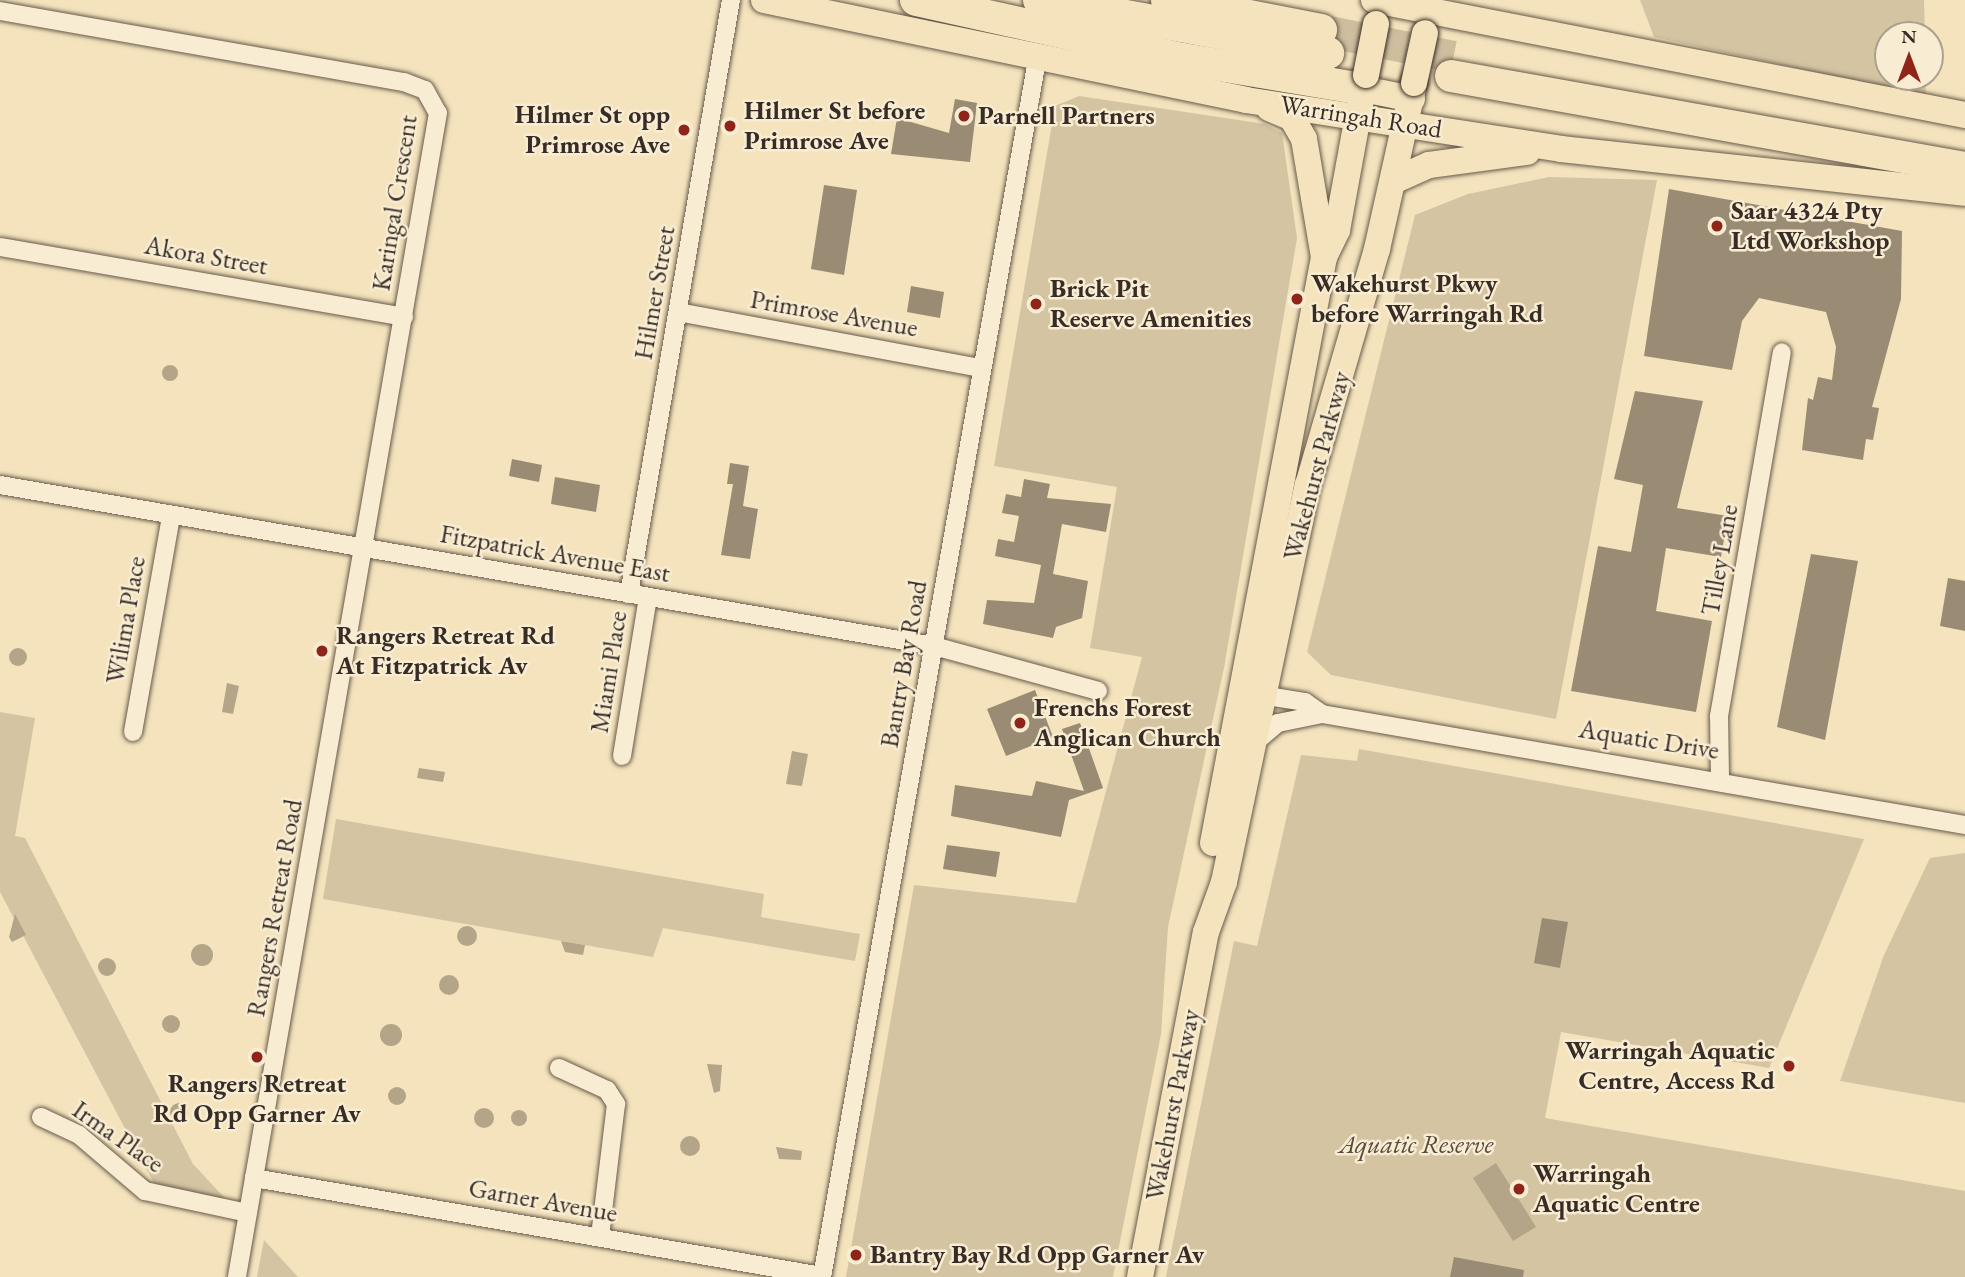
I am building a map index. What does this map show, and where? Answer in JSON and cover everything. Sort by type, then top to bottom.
[{"type":"highway","points":[[916,0],[1183,59],[1362,93]]},
{"type":"highway","points":[[1039,0],[1329,43],[1167,0]]},
{"type":"highway","points":[[1965,148],[1452,66],[1965,168]]},
{"type":"main road","name":"Warringah Road","points":[[764,0],[1037,60],[1245,100],[1362,93],[1411,102],[1561,149],[1965,193]]},
{"type":"main road","name":"Wakehurst Parkway","points":[[1140,1277],[1206,932],[1224,882],[1251,746],[1252,693],[1324,257],[1337,230],[1378,6]]},
{"type":"main road","points":[[1378,6],[1965,115]]},
{"type":"main road","name":"Wakehurst Parkway","points":[[1206,932],[1207,878],[1252,693],[1393,181],[1428,15]]},
{"type":"main road","points":[[1245,100],[1298,125],[1324,257]]},
{"type":"main road","points":[[1393,181],[1429,165],[1561,149]]},
{"type":"street","name":"Hilmer Street","points":[[629,594],[731,0]]},
{"type":"street","name":"Karingal Crescent","points":[[0,12],[425,90],[435,104],[437,126],[364,547]]},
{"type":"street","name":"Bantry Bay Road","points":[[822,1277],[1037,60]]},
{"type":"street","name":"Akora Street","points":[[0,247],[404,317]]},
{"type":"street","name":"Primrose Avenue","points":[[678,312],[981,368]]},
{"type":"street","name":"Tilley Lane","points":[[1720,778],[1719,716],[1782,352]]},
{"type":"street","name":"Fitzpatrick Avenue East","points":[[0,485],[934,646],[1098,691]]},
{"type":"street","name":"Wilima Place","points":[[132,732],[171,516]]},
{"type":"street","name":"Rangers Retreat Road","points":[[237,1277],[364,547]]},
{"type":"street","name":"Miami Place","points":[[622,756],[648,597]]},
{"type":"street","name":"Aquatic Drive","points":[[1252,693],[1305,702],[1322,714]]},
{"type":"street","name":"Aquatic Drive","points":[[1251,746],[1278,723],[1322,714],[1720,778],[1965,825]]},
{"type":"street","points":[[559,1068],[607,1090],[617,1104],[600,1237]]},
{"type":"street","name":"Irma Place","points":[[41,1117],[79,1135],[145,1191],[248,1213]]},
{"type":"street","name":"Garner Avenue","points":[[254,1178],[822,1277]]},
{"type":"green space","points":[[1640,0],[1924,0],[1925,21],[1874,21],[1874,85],[1654,37]]},
{"type":"green space","points":[[1903,91],[1926,91],[1926,96]]},
{"type":"green space","points":[[1079,96],[1265,124],[1282,133],[1297,238],[1224,668],[1168,927],[1161,1034],[1113,1277],[846,1277],[914,885],[1076,903],[1142,657],[1090,648],[1117,487],[994,466],[1055,106]]},
{"type":"green space","points":[[1549,177],[1657,180],[1556,719],[1331,675],[1307,652],[1415,215],[1468,194]]},
{"type":"green space","points":[[0,712],[35,718],[15,836],[25,838],[193,1164],[234,1208],[156,1187],[0,892]]},
{"type":"green space","name":"Aquatic Reserve","points":[[1359,749],[1864,839],[1769,1068],[1561,1032],[1545,1118],[1965,1191],[1965,1277],[1166,1277],[1234,941],[1257,946],[1301,755],[1357,761]]},
{"type":"green space","points":[[336,819],[764,894],[761,917],[860,934],[855,961],[663,928],[653,957],[323,899]]},
{"type":"green space","points":[[1965,853],[1965,1103],[1840,1081],[1884,955],[1930,858]]},
{"type":"green space","points":[[264,1240],[298,1277],[257,1277]]},
{"type":"shaded area","points":[[167,365],[173,365],[178,373],[176,379],[167,381],[162,376],[162,370]]},
{"type":"shaded area","points":[[18,648],[25,650],[25,664],[18,666],[11,664],[9,657],[11,650]]},
{"type":"shaded area","points":[[227,683],[239,686],[233,714],[222,712]]},
{"type":"shaded area","points":[[792,751],[808,754],[802,786],[786,784]]},
{"type":"shaded area","points":[[419,768],[445,772],[443,782],[417,778]]},
{"type":"shaded area","points":[[15,914],[26,935],[12,942],[9,937]]},
{"type":"shaded area","points":[[467,926],[474,929],[477,936],[474,943],[467,946],[460,943],[457,936],[460,929]]},
{"type":"shaded area","points":[[561,941],[585,945],[583,955],[565,952]]},
{"type":"shaded area","points":[[202,944],[210,947],[213,955],[210,963],[202,966],[194,963],[191,955],[194,947]]},
{"type":"shaded area","points":[[107,958],[115,963],[116,967],[111,975],[107,976],[99,971],[98,967],[103,959]]},
{"type":"shaded area","points":[[449,975],[456,978],[459,985],[456,992],[449,995],[442,992],[439,985],[442,978]]},
{"type":"shaded area","points":[[167,1015],[175,1015],[180,1024],[178,1031],[167,1033],[162,1028],[162,1020]]},
{"type":"shaded area","points":[[391,1024],[401,1031],[402,1035],[395,1045],[391,1046],[381,1039],[380,1035],[387,1025]]},
{"type":"shaded area","points":[[707,1064],[722,1065],[720,1091],[714,1093]]},
{"type":"shaded area","points":[[397,1087],[405,1092],[406,1096],[401,1104],[397,1105],[389,1100],[388,1096],[393,1088]]},
{"type":"shaded area","points":[[175,1103],[183,1103],[188,1112],[186,1119],[175,1121],[170,1116],[170,1108]]},
{"type":"shaded area","points":[[484,1108],[491,1111],[494,1118],[491,1125],[484,1128],[477,1125],[474,1118],[477,1111]]},
{"type":"shaded area","points":[[516,1110],[522,1110],[527,1118],[525,1124],[516,1126],[511,1121],[511,1115]]},
{"type":"shaded area","points":[[690,1136],[697,1139],[700,1146],[697,1153],[690,1156],[683,1153],[680,1146],[683,1139]]},
{"type":"shaded area","points":[[776,1147],[802,1151],[801,1160],[779,1159]]},
{"type":"shaded area","points":[[1496,1163],[1536,1227],[1513,1241],[1473,1178]]},
{"type":"building","points":[[955,99],[977,103],[970,162],[891,154],[897,118],[949,133]]},
{"type":"building","points":[[824,185],[857,190],[844,275],[811,269]]},
{"type":"building","points":[[1669,189],[1902,231],[1901,299],[1872,407],[1879,408],[1873,440],[1866,439],[1863,460],[1802,450],[1808,398],[1813,400],[1818,377],[1832,380],[1836,347],[1826,312],[1759,298],[1742,321],[1732,370],[1644,356]]},
{"type":"building","points":[[911,286],[944,292],[940,318],[907,312]]},
{"type":"building","name":"Brick Pit Reserve Amenities","points":[[1030,295],[1044,297],[1042,312],[1028,310]]},
{"type":"building","points":[[1635,391],[1703,401],[1677,508],[1728,516],[1721,557],[1666,548],[1656,611],[1712,621],[1696,712],[1571,691],[1598,546],[1631,552],[1643,485],[1614,479]]},
{"type":"building","points":[[512,459],[542,465],[539,482],[509,476]]},
{"type":"building","points":[[730,463],[749,466],[743,506],[758,509],[750,559],[721,555],[733,484],[727,484]]},
{"type":"building","points":[[555,477],[600,485],[596,512],[551,504]]},
{"type":"building","points":[[1024,479],[1050,484],[1047,498],[1111,504],[1106,532],[1062,524],[1053,574],[1088,581],[1082,618],[1056,627],[1053,638],[983,624],[987,600],[1034,603],[1041,565],[995,556],[998,539],[1014,542],[1019,516],[1002,513],[1006,494],[1021,497]]},
{"type":"building","points":[[1811,554],[1858,561],[1825,740],[1777,727]]},
{"type":"building","points":[[1948,578],[1965,581],[1965,631],[1940,626]]},
{"type":"building","name":"Frenchs Forest Anglican Church","points":[[1035,690],[1053,737],[1006,756],[987,709]]},
{"type":"building","points":[[1080,723],[1103,788],[1069,800],[1061,837],[951,816],[955,785],[1032,796],[1036,781],[1084,791],[1062,729]]},
{"type":"building","points":[[947,845],[1000,852],[996,877],[943,869]]},
{"type":"building","points":[[1542,918],[1568,922],[1560,968],[1534,963]]},
{"type":"building","name":"Warringah Aquatic Centre","points":[[1454,1257],[1524,1270],[1523,1277],[1450,1277]]},
{"type":"tunnel","points":[[1329,32],[1454,57]]},
{"type":"place","name":"Parnell Partners","points":[[964,116]]},
{"type":"place","name":"Hilmer St before Primrose Ave","points":[[730,126]]},
{"type":"place","name":"Hilmer St opp Primrose Ave","points":[[684,130]]},
{"type":"place","name":"Saar 4324 Pty Ltd Workshop","points":[[1717,226]]},
{"type":"place","name":"Wakehurst Pkwy before Warringah Rd","points":[[1297,299]]},
{"type":"place","name":"Brick Pit Reserve Amenities","points":[[1036,304]]},
{"type":"place","name":"Rangers Retreat Rd At Fitzpatrick Av","points":[[322,651]]},
{"type":"place","name":"Frenchs Forest Anglican Church","points":[[1020,723]]},
{"type":"place","name":"Rangers Retreat Rd Opp Garner Av","points":[[257,1057]]},
{"type":"place","name":"Warringah Aquatic Centre, Access Rd","points":[[1789,1066]]},
{"type":"place","name":"Warringah Aquatic Centre","points":[[1519,1189]]},
{"type":"place","name":"Bantry Bay Rd Opp Garner Av","points":[[856,1255]]}]
